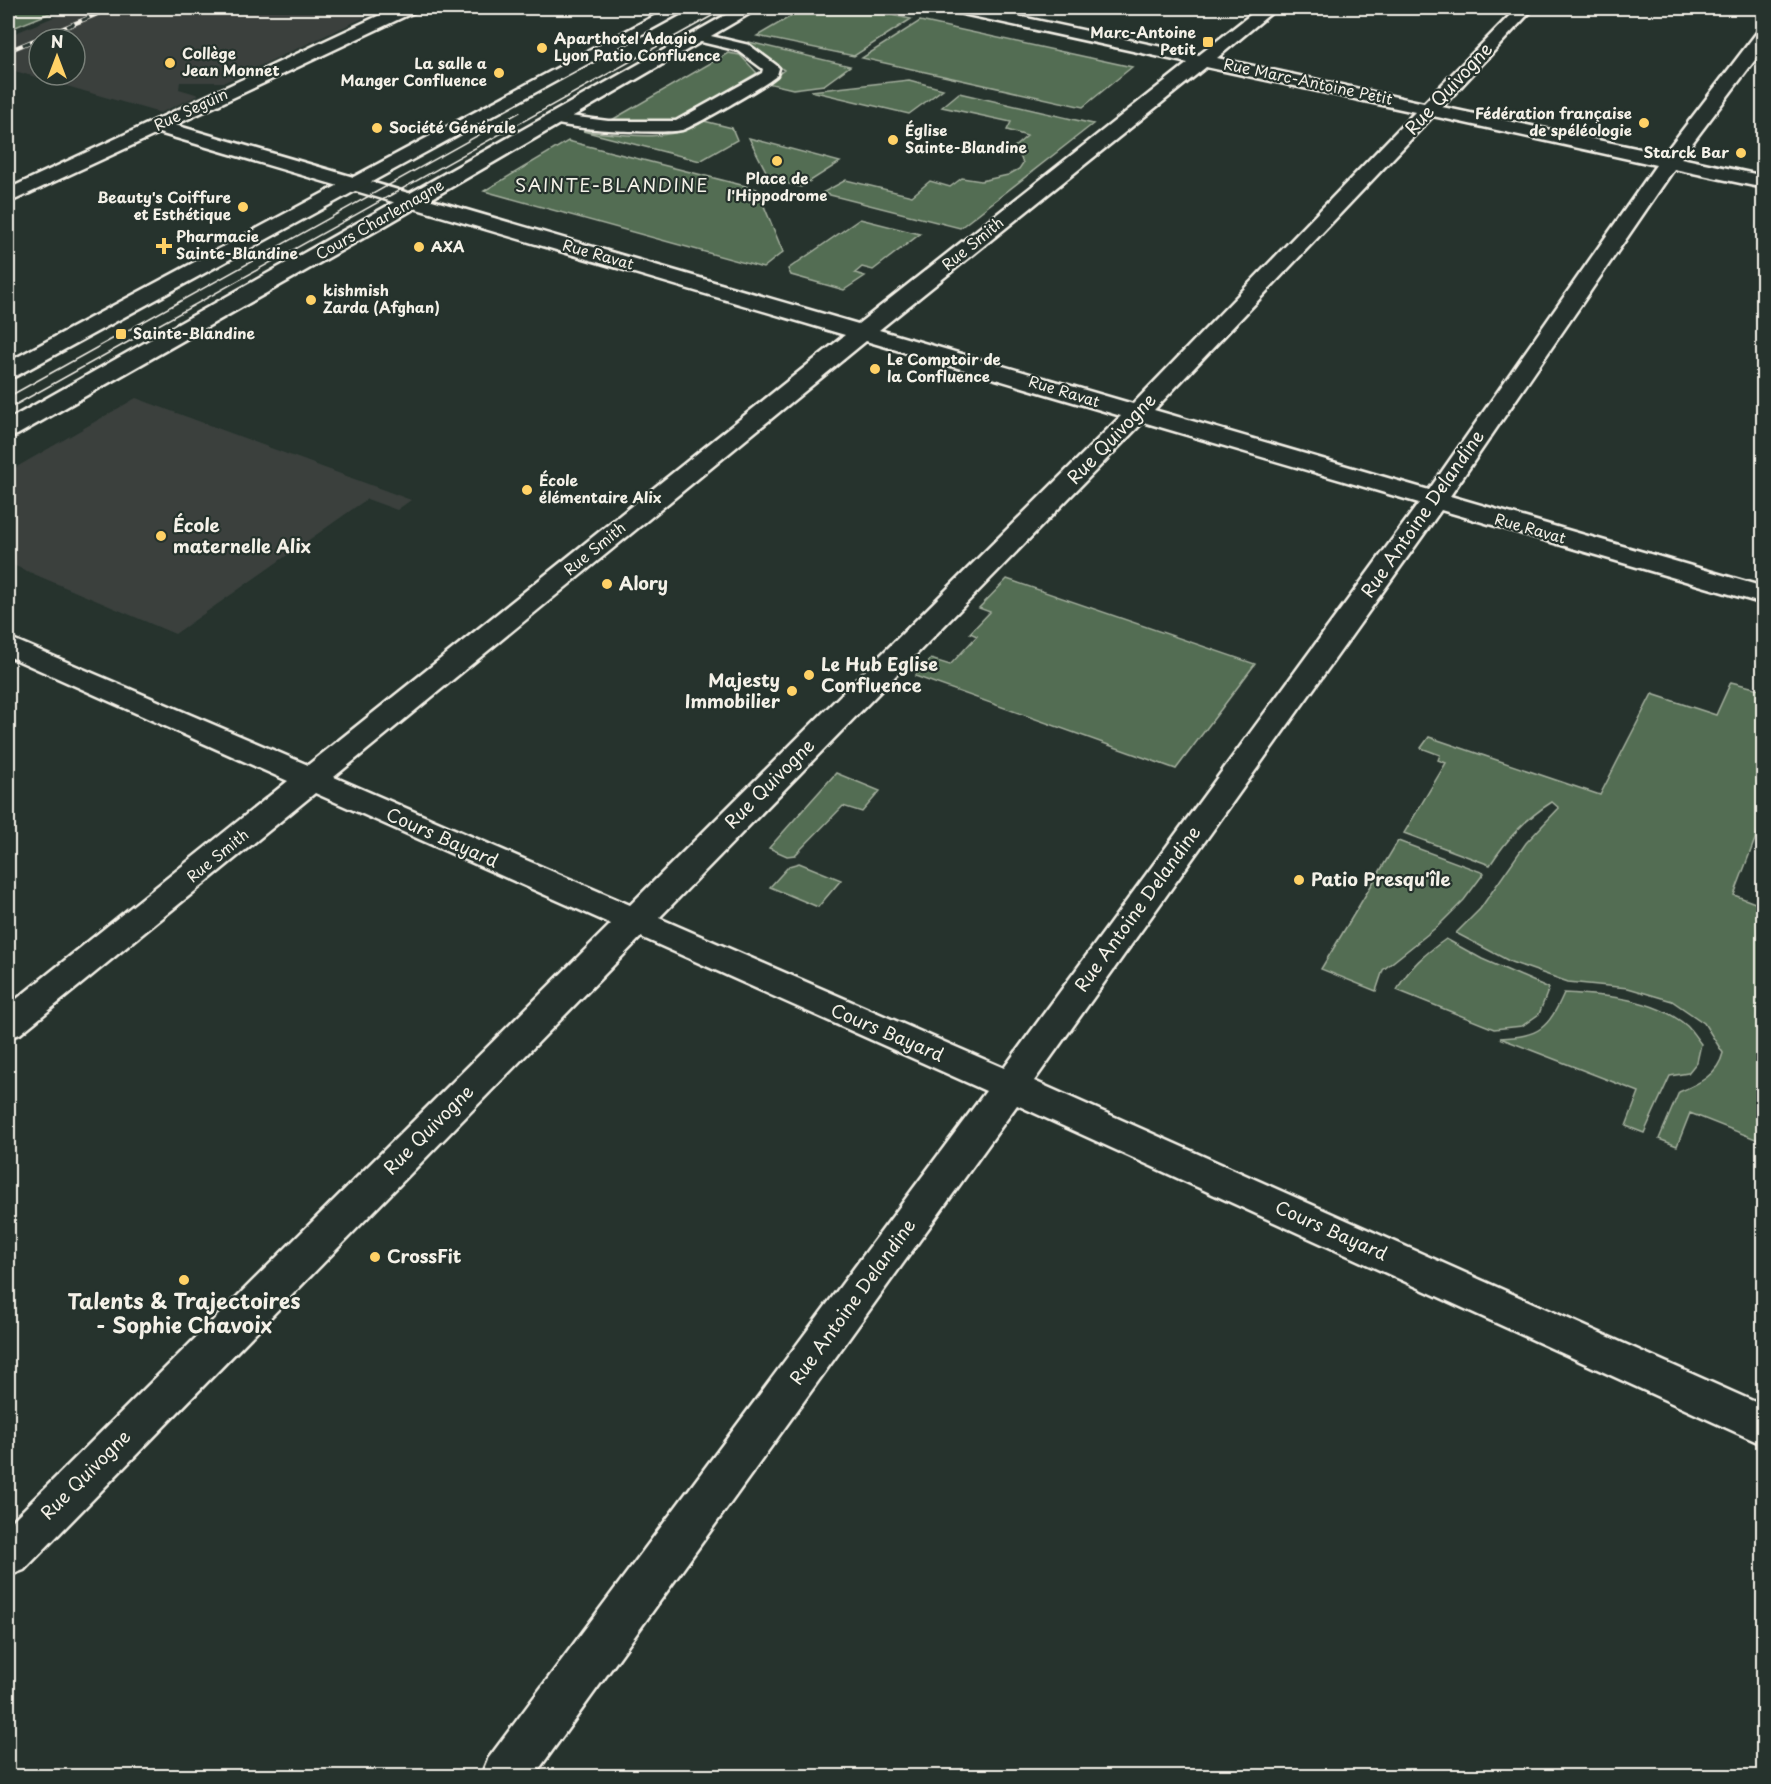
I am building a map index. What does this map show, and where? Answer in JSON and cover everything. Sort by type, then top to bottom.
[{"type":"street","name":"Rue Seguin","points":[[8,197],[408,8]]},
{"type":"street","points":[[8,371],[681,8]]},
{"type":"street","name":"Cours Charlemagne","points":[[8,430],[750,8]]},
{"type":"street","name":"Rue Marc-Antoine Petit","points":[[958,8],[1764,182]]},
{"type":"street","name":"Rue Smith","points":[[8,1025],[863,332],[1269,8]]},
{"type":"street","name":"Rue Quivogne","points":[[8,1555],[1137,414],[1526,8]]},
{"type":"street","name":"Rue Antoine Delandine","points":[[505,1776],[1010,1087],[1434,501],[1668,162],[1764,35]]},
{"type":"street","name":"Rue Ravat","points":[[157,126],[1764,596]]},
{"type":"street","name":"Cours Bayard","points":[[8,646],[1010,1087],[1764,1426]]},
{"type":"lane","points":[[554,119],[608,126],[679,126],[769,75],[771,68],[744,48],[698,37]]},
{"type":"shaded area","name":"Collège Jean Monnet","points":[[76,8],[385,8],[225,82],[180,82],[179,89],[199,95],[160,113],[70,87],[87,87],[87,27],[30,27]]},
{"type":"shaded area","name":"Collège Jean Monnet","points":[[27,28],[27,74],[8,69],[8,36]]},
{"type":"shaded area","name":"École maternelle Alix","points":[[136,398],[411,500],[397,510],[367,499],[175,634],[8,563],[8,472]]},
{"type":"green space","points":[[8,8],[63,8],[8,30]]},
{"type":"green space","points":[[805,8],[858,8],[911,19],[854,56],[757,36]]},
{"type":"green space","points":[[920,21],[1132,67],[1083,107],[862,58]]},
{"type":"green space","points":[[749,42],[850,66],[824,85],[793,89],[767,83],[784,70],[753,47],[743,44]]},
{"type":"green space","points":[[728,53],[740,55],[757,73],[679,120],[662,124],[610,121]]},
{"type":"green space","points":[[909,80],[943,89],[909,114],[811,91]]},
{"type":"green space","points":[[959,93],[1093,124],[960,228],[822,193],[846,180],[912,196],[930,181],[950,187],[962,178],[981,181],[1008,175],[1019,169],[1023,163],[1020,156],[1012,149],[1027,136],[1007,130],[1011,122],[942,107]]},
{"type":"green space","points":[[704,121],[732,128],[737,140],[700,161],[583,131],[645,136],[661,135],[677,133]]},
{"type":"green space","points":[[749,138],[840,162],[801,187],[770,179]]},
{"type":"green space","points":[[568,141],[757,189],[783,252],[763,268],[484,191]]},
{"type":"green space","points":[[860,219],[920,234],[873,270],[862,267],[855,273],[865,276],[844,290],[791,275],[788,269]]},
{"type":"green space","points":[[1007,579],[1255,664],[1176,769],[915,676],[931,659],[950,665],[977,636],[970,633],[990,612],[979,608]]},
{"type":"green space","points":[[1731,682],[1763,690],[1763,818],[1734,895],[1763,906],[1763,1142],[1690,1113],[1677,1146],[1659,1139],[1679,1092],[1700,1082],[1712,1073],[1723,1053],[1704,1023],[1672,1001],[1628,988],[1568,982],[1511,962],[1456,933],[1480,909],[1526,843],[1559,808],[1552,802],[1533,815],[1510,838],[1490,865],[1404,833],[1446,763],[1438,760],[1440,755],[1421,748],[1429,737],[1600,795],[1652,694],[1716,715]]},
{"type":"green space","points":[[836,773],[880,791],[862,812],[843,806],[795,855],[787,856],[769,848]]},
{"type":"green space","points":[[1398,841],[1484,873],[1464,900],[1438,926],[1383,970],[1376,991],[1321,969]]},
{"type":"green space","points":[[799,863],[841,880],[818,907],[770,887],[789,866]]},
{"type":"green space","points":[[1446,939],[1482,959],[1549,988],[1539,1014],[1522,1026],[1494,1029],[1397,990],[1418,961]]},
{"type":"green space","points":[[1564,993],[1612,997],[1659,1009],[1687,1026],[1701,1044],[1697,1062],[1688,1073],[1670,1076],[1644,1133],[1626,1126],[1639,1092],[1500,1038],[1525,1035],[1541,1028],[1553,1015]]},
{"type":"tram line","points":[[8,409],[726,8]]},
{"type":"tram line","points":[[8,397],[520,112]]},
{"type":"railway","points":[[8,51],[112,8]]},
{"type":"place","name":"Marc-Antoine Petit","points":[[1208,42]]},
{"type":"place","name":"Aparthotel Adagio Lyon Patio Confluence","points":[[542,48]]},
{"type":"place","name":"Collège Jean Monnet","points":[[170,63]]},
{"type":"place","name":"La salle a Manger Confluence","points":[[499,73]]},
{"type":"place","name":"Fédération française de spéléologie","points":[[1644,123]]},
{"type":"place","name":"Société Générale","points":[[377,128]]},
{"type":"place","name":"Église Sainte-Blandine","points":[[893,140]]},
{"type":"place","name":"Starck Bar","points":[[1741,153]]},
{"type":"place","name":"Place de l'Hippodrome","points":[[777,161]]},
{"type":"place","name":"Beauty's Coiffure et Esthétique","points":[[243,207]]},
{"type":"place","name":"Pharmacie Sainte-Blandine","points":[[164,246]]},
{"type":"place","name":"AXA","points":[[419,247]]},
{"type":"place","name":"kishmish Zarda (Afghan)","points":[[311,300]]},
{"type":"place","name":"Sainte-Blandine","points":[[121,334]]},
{"type":"place","name":"Le Comptoir de la Confluence","points":[[875,369]]},
{"type":"place","name":"École élémentaire Alix","points":[[527,490]]},
{"type":"place","name":"École maternelle Alix","points":[[161,536]]},
{"type":"place","name":"Alory","points":[[607,584]]},
{"type":"place","name":"Le Hub Eglise Confluence","points":[[809,675]]},
{"type":"place","name":"Majesty Immobilier","points":[[792,691]]},
{"type":"place","name":"Patio Presqu'île","points":[[1299,880]]},
{"type":"place","name":"CrossFit","points":[[375,1257]]},
{"type":"place","name":"Talents & Trajectoires - Sophie Chavoix","points":[[184,1280]]},
{"type":"district","name":"SAINTE-BLANDINE","points":[[612,186]]}]
